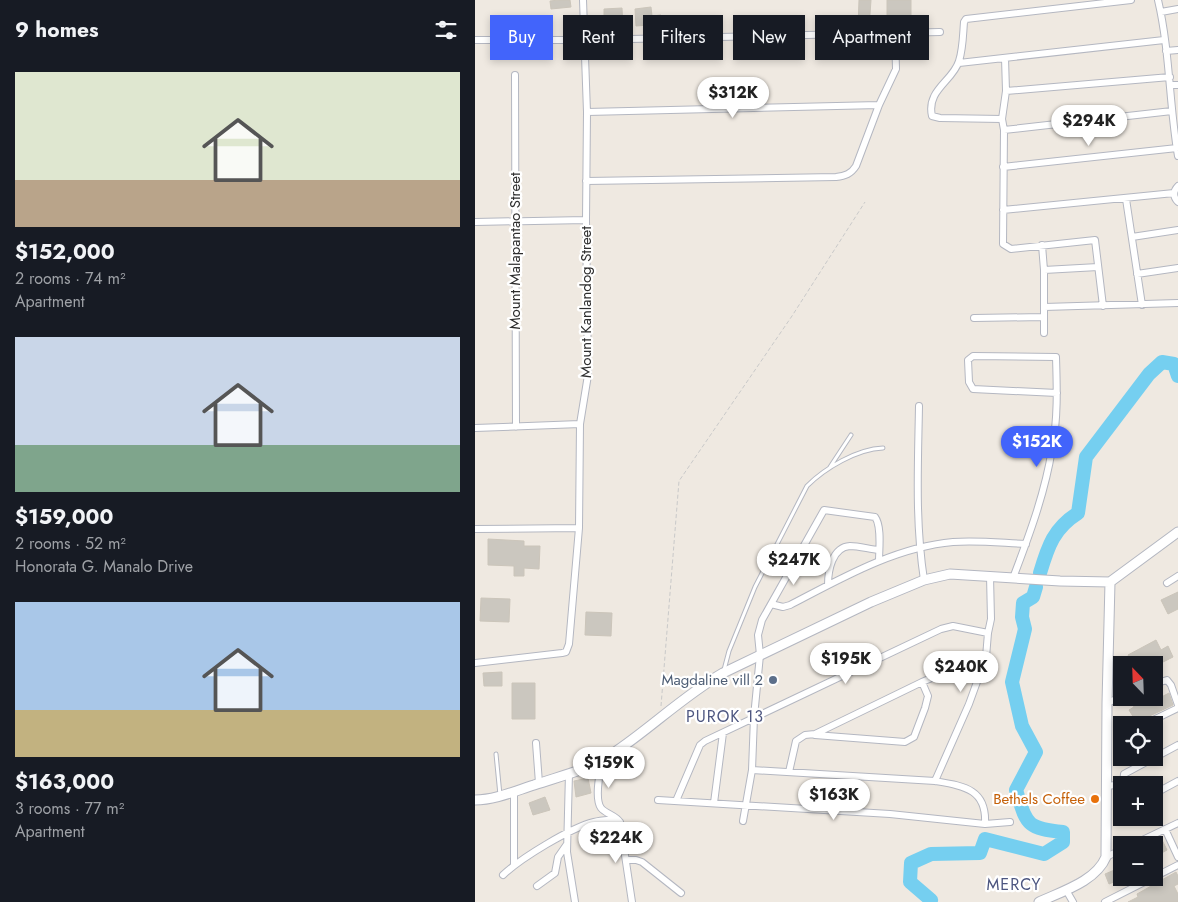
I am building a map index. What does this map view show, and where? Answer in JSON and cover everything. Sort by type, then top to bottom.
[{"type":"street","name":"Mount Kanlandog Street","points":[[583,0],[584,15]]},
{"type":"street","points":[[1002,119],[940,118],[932,116],[930,108],[933,98],[959,63],[967,19],[1131,0]]},
{"type":"street","points":[[1158,0],[1170,77],[1172,111],[1176,122],[1178,156]]},
{"type":"street","points":[[1161,12],[1178,9]]},
{"type":"street","points":[[929,32],[940,32]]},
{"type":"street","points":[[633,39],[815,36]]},
{"type":"street","points":[[475,40],[563,40]]},
{"type":"street","points":[[959,63],[1164,40]]},
{"type":"street","points":[[1166,52],[1178,50]]},
{"type":"street","points":[[1005,58],[1006,91],[1002,119],[1004,130],[1003,244],[1011,249],[1095,240],[1103,306]]},
{"type":"street","name":"Mount Kanlandog Street","points":[[475,663],[566,652],[569,644],[579,528],[580,424],[588,375],[586,60]]},
{"type":"street","points":[[586,181],[836,177],[848,174],[853,172],[856,166],[879,105],[896,69],[896,60]]},
{"type":"street","name":"Mount Malapantao Street","points":[[515,75],[516,427]]},
{"type":"street","points":[[1006,91],[1170,77]]},
{"type":"street","points":[[1170,85],[1178,85]]},
{"type":"street","points":[[587,112],[879,105]]},
{"type":"street","points":[[1004,130],[1172,111]]},
{"type":"street","points":[[1003,167],[1177,148]]},
{"type":"street","points":[[1178,186],[1174,193],[1178,202]]},
{"type":"street","points":[[1003,210],[1174,193]]},
{"type":"street","points":[[1126,199],[1142,305]]},
{"type":"street","points":[[475,222],[586,220]]},
{"type":"street","points":[[1131,237],[1178,230]]},
{"type":"street","points":[[1042,245],[1044,333]]},
{"type":"street","points":[[1044,270],[1098,267]]},
{"type":"street","points":[[1137,274],[1178,268]]},
{"type":"street","points":[[1044,307],[1178,303]]},
{"type":"street","points":[[974,318],[1044,317]]},
{"type":"street","points":[[1013,578],[1042,492],[1052,449],[1057,393],[1056,357],[973,356],[968,360],[969,382],[973,389],[1057,393]]},
{"type":"street","points":[[919,406],[917,513],[919,548],[924,580]]},
{"type":"street","points":[[475,428],[580,424]]},
{"type":"street","points":[[743,821],[752,770],[754,717],[760,655],[758,635],[762,620],[824,510],[875,517],[879,528],[879,561]]},
{"type":"street","points":[[475,528],[579,528]]},
{"type":"street","points":[[475,800],[500,796],[569,773],[601,760],[723,673],[871,602],[924,580],[950,574],[1110,582],[1178,532]]},
{"type":"street","points":[[771,604],[783,607],[789,605],[879,561],[919,548],[952,542],[1026,544]]},
{"type":"street","points":[[828,585],[828,573],[832,560],[842,549],[853,546],[879,550]]},
{"type":"street","points":[[935,781],[969,704],[986,657],[991,619],[990,576]]},
{"type":"street","points":[[1167,583],[1178,576]]},
{"type":"street","points":[[1039,902],[1066,890],[1094,874],[1102,866],[1106,857],[1110,582]]},
{"type":"street","points":[[676,801],[701,743],[941,629],[953,626],[988,633]]},
{"type":"street","points":[[815,734],[922,682],[959,668],[980,671]]},
{"type":"street","points":[[1160,716],[1178,706],[1171,685],[1167,680],[1163,681]]},
{"type":"street","points":[[789,772],[796,741],[805,735],[815,734],[905,742],[910,740],[913,737],[928,696],[922,682]]},
{"type":"street","points":[[1107,703],[1113,700]]},
{"type":"street","points":[[714,803],[723,733]]},
{"type":"street","points":[[536,743],[539,783]]},
{"type":"street","points":[[1124,776],[1124,774],[1178,745]]},
{"type":"street","points":[[601,760],[599,802],[602,808],[620,822],[633,902]]},
{"type":"street","points":[[752,770],[935,781],[958,785],[979,797],[984,805],[985,824]]},
{"type":"street","points":[[569,773],[568,866],[575,902]]},
{"type":"street","points":[[1163,789],[1178,781]]},
{"type":"street","points":[[1107,786],[1113,786]]},
{"type":"street","points":[[514,791],[514,865]]},
{"type":"street","points":[[658,800],[890,814],[985,824],[1010,822]]},
{"type":"street","points":[[503,875],[514,865],[569,832],[595,821],[617,819]]},
{"type":"street","points":[[1149,836],[1178,823]]},
{"type":"street","points":[[1165,828],[1178,857]]},
{"type":"street","points":[[537,886],[555,872],[558,857],[568,843]]},
{"type":"street","points":[[1106,857],[1113,854]]},
{"type":"street","points":[[626,860],[642,862],[681,893]]},
{"type":"street","points":[[1105,902],[1178,865]]},
{"type":"street","points":[[1066,890],[1073,902]]},
{"type":"lane","points":[[830,467],[851,435]]},
{"type":"lane","points":[[723,673],[729,652],[755,586],[807,486],[830,467],[875,448],[883,448]]},
{"type":"lane","points":[[496,754],[500,796]]},
{"type":"path","points":[[660,719],[679,481],[792,316],[865,202]]},
{"type":"building","points":[[570,0],[571,7],[551,9],[550,1]]},
{"type":"building","points":[[859,0],[871,0],[870,15],[858,15]]},
{"type":"building","points":[[887,0],[911,0],[911,15],[887,15]]},
{"type":"building","points":[[651,7],[652,15],[643,15],[643,25],[636,26],[635,9]]},
{"type":"building","points":[[622,8],[622,15],[604,15],[604,9]]},
{"type":"building","points":[[488,539],[524,541],[524,546],[540,546],[539,569],[524,568],[524,576],[514,576],[514,566],[488,565]]},
{"type":"building","points":[[1178,592],[1178,609],[1168,614],[1161,600]]},
{"type":"building","points":[[481,598],[510,599],[509,622],[480,621]]},
{"type":"building","points":[[586,612],[612,613],[611,636],[585,635]]},
{"type":"building","points":[[1156,640],[1161,650],[1168,646],[1173,657],[1163,662],[1163,656],[1128,655]]},
{"type":"building","points":[[502,672],[502,686],[484,686],[483,673]]},
{"type":"building","points":[[512,683],[535,683],[535,719],[512,719]]},
{"type":"building","points":[[1169,693],[1173,705],[1150,716],[1133,716],[1129,710],[1134,706],[1163,706],[1163,696]]},
{"type":"building","points":[[588,778],[591,793],[576,797],[574,781]]},
{"type":"building","points":[[545,797],[550,810],[533,815],[529,803]]},
{"type":"building","points":[[1163,842],[1167,850],[1163,852]]},
{"type":"building","points":[[1113,871],[1113,882],[1109,884],[1105,874]]},
{"type":"building","points":[[1176,872],[1178,884],[1174,886],[1178,894],[1178,902],[1128,902],[1138,897],[1137,894],[1151,886],[1163,886],[1163,879]]},
{"type":"waterway","points":[[1040,573],[1053,538],[1063,525],[1078,513],[1086,457],[1149,374],[1162,362],[1174,364],[1178,376]]},
{"type":"waterway","points":[[930,902],[931,900],[910,882],[911,863],[931,854],[980,853],[985,839],[1044,854],[1063,842],[1063,832],[1041,829],[1029,822],[1016,790],[1036,752],[1022,726],[1012,682],[1025,629],[1022,617],[1023,603],[1033,597],[1036,587]]},
{"type":"place","name":"Magdaline vill 2","points":[[773,680]]},
{"type":"place","name":"Bethels Coffee","points":[[1095,799]]},
{"type":"district","name":"PUROK 13","points":[[725,716]]},
{"type":"district","name":"MERCY","points":[[1014,884]]}]
